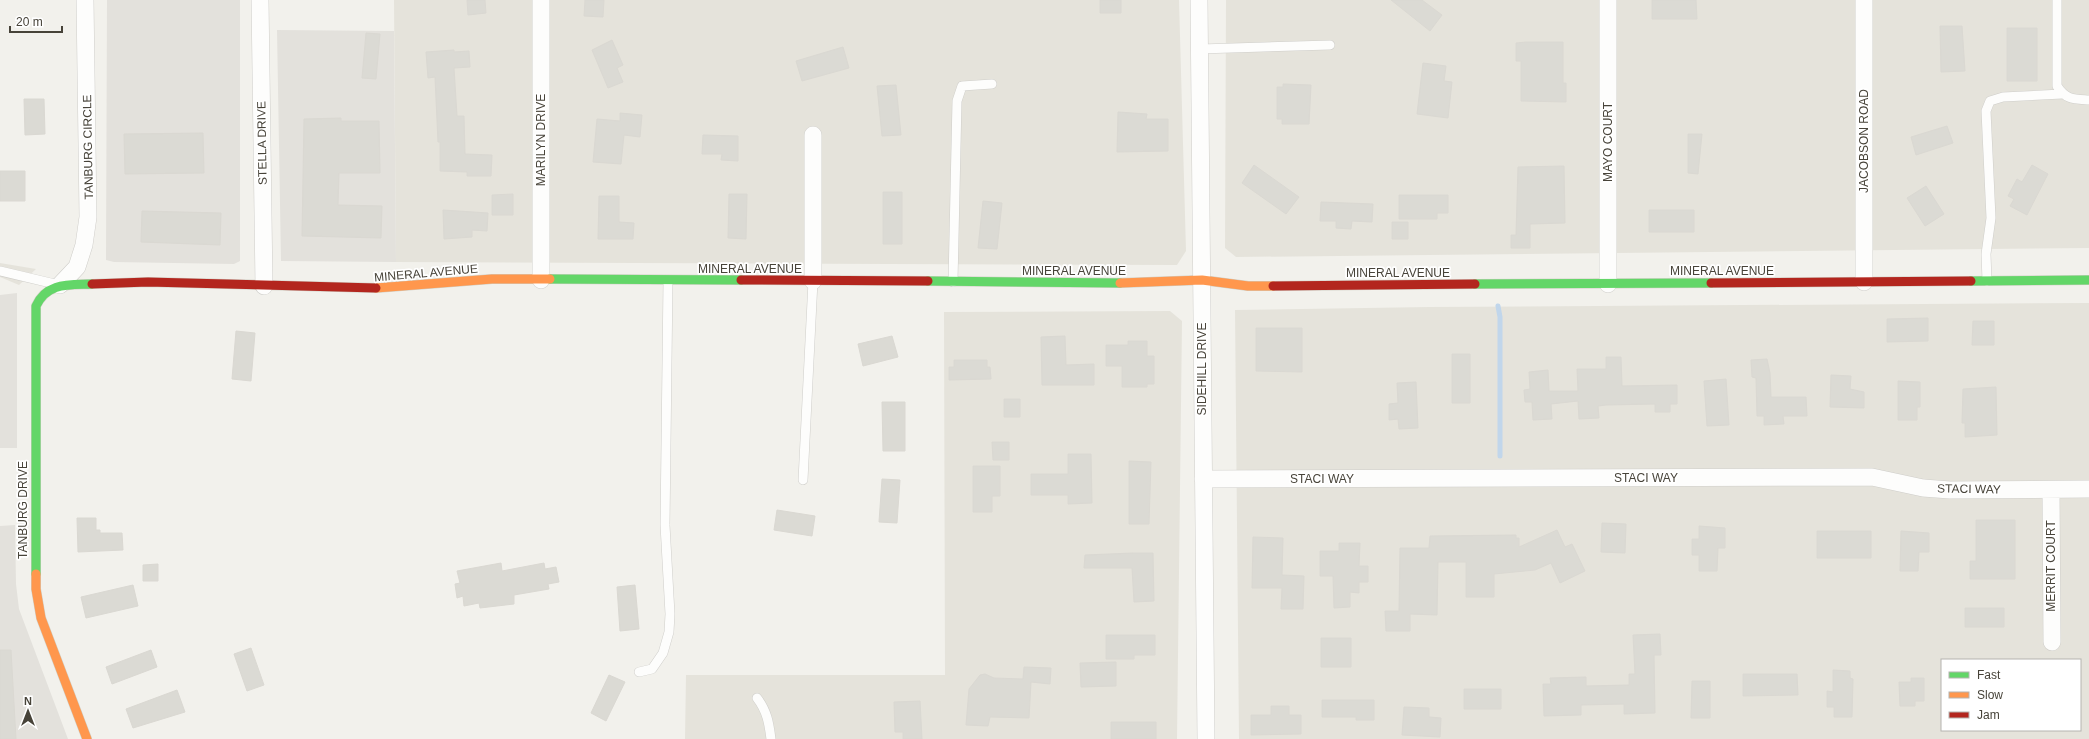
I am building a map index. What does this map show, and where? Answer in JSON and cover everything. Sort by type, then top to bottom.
[{"type":"street","name":"TANBURG CIRCLE","points":[[60,285],[77,267],[84,245],[88,217],[84,0]]},
{"type":"street","name":"STELLA DRIVE","points":[[260,0],[264,286]]},
{"type":"street","name":"MARILYN DRIVE","points":[[540,0],[542,280]]},
{"type":"street","name":"SIDEHILL DRIVE","points":[[1199,0],[1200,248],[1202,280],[1206,739]]},
{"type":"street","name":"MAYO COURT","points":[[1608,0],[1608,284]]},
{"type":"street","name":"JACOBSON ROAD","points":[[1864,0],[1864,282]]},
{"type":"street","points":[[813,135],[813,281]]},
{"type":"street","name":"MINERAL AVENUE","points":[[60,285],[148,282],[366,289],[484,280],[1096,284],[1202,280],[1248,286],[2089,280]]},
{"type":"street","name":"TANBURG DRIVE","points":[[60,285],[50,288],[40,297],[36,306],[36,590],[41,618],[87,739]]},
{"type":"street","name":"STACI WAY","points":[[1203,479],[1872,477],[1923,488],[1950,490],[2089,489]]},
{"type":"street","name":"MERRIT COURT","points":[[2051,490],[2052,642]]},
{"type":"lane","points":[[2057,0],[2057,86],[2062,94],[2071,99],[2089,100]]},
{"type":"lane","points":[[1200,49],[1330,45]]},
{"type":"lane","points":[[953,282],[957,102],[962,86],[992,84]]},
{"type":"lane","points":[[1987,281],[1986,254],[1991,218],[1986,111],[1990,102],[2003,97],[2062,94]]},
{"type":"lane","points":[[0,270],[60,285]]},
{"type":"lane","points":[[639,672],[652,669],[663,653],[670,632],[666,525],[668,281]]},
{"type":"lane","points":[[803,480],[813,281]]},
{"type":"lane","points":[[757,698],[764,707],[769,722],[771,739]]},
{"type":"shaded area","points":[[107,0],[240,0],[240,261],[234,264],[114,262],[106,260]]},
{"type":"shaded area","points":[[394,0],[1179,0],[1186,251],[1177,265],[396,262]]},
{"type":"shaded area","points":[[1226,0],[2089,0],[2089,248],[1236,257],[1225,248]]},
{"type":"shaded area","points":[[277,30],[394,31],[396,262],[281,261]]},
{"type":"shaded area","points":[[0,263],[36,269],[19,285],[0,277]]},
{"type":"shaded area","points":[[17,293],[17,448],[0,448],[0,295]]},
{"type":"shaded area","points":[[2089,303],[2089,739],[1239,739],[1235,310],[1429,307]]},
{"type":"shaded area","points":[[1170,311],[1182,321],[1177,739],[685,739],[686,675],[945,675],[944,312]]},
{"type":"shaded area","points":[[15,525],[16,584],[19,609],[68,739],[0,739],[0,526]]},
{"type":"building","points":[[467,0],[485,0],[486,13],[468,15]]},
{"type":"building","points":[[585,0],[604,0],[603,17],[584,16]]},
{"type":"building","points":[[1100,0],[1121,0],[1121,13],[1100,13]]},
{"type":"building","points":[[1391,0],[1422,0],[1442,15],[1430,31]]},
{"type":"building","points":[[1652,0],[1696,0],[1697,19],[1652,19]]},
{"type":"building","points":[[1940,26],[1962,26],[1965,71],[1941,72]]},
{"type":"building","points":[[2007,28],[2037,28],[2037,81],[2007,81]]},
{"type":"building","points":[[366,33],[380,34],[376,79],[362,78]]},
{"type":"building","points":[[612,40],[623,65],[617,68],[623,82],[608,88],[592,50]]},
{"type":"building","points":[[1563,42],[1563,83],[1566,83],[1566,102],[1521,101],[1521,61],[1516,61],[1516,43]]},
{"type":"building","points":[[843,47],[849,68],[802,81],[796,61]]},
{"type":"building","points":[[454,50],[454,52],[469,51],[470,67],[454,68],[457,116],[464,116],[465,154],[492,155],[491,176],[467,176],[467,172],[440,171],[440,142],[438,142],[435,77],[428,78],[426,52]]},
{"type":"building","points":[[1423,63],[1446,66],[1444,81],[1452,82],[1448,118],[1417,114]]},
{"type":"building","points":[[1283,84],[1311,85],[1309,124],[1282,124],[1282,119],[1277,119],[1277,87],[1283,87]]},
{"type":"building","points":[[896,85],[901,135],[882,136],[877,86]]},
{"type":"building","points":[[24,99],[44,99],[45,134],[25,135]]},
{"type":"building","points":[[1118,112],[1147,114],[1146,119],[1168,119],[1168,151],[1117,152]]},
{"type":"building","points":[[620,113],[642,115],[640,137],[624,135],[621,164],[593,162],[597,119],[620,121]]},
{"type":"building","points":[[341,118],[341,121],[379,121],[380,173],[339,173],[338,205],[382,206],[381,238],[302,236],[304,119]]},
{"type":"building","points":[[1947,126],[1953,143],[1916,155],[1911,137]]},
{"type":"building","points":[[203,133],[204,173],[125,174],[124,134]]},
{"type":"building","points":[[1688,134],[1702,134],[1698,174],[1688,173]]},
{"type":"building","points":[[703,135],[738,136],[738,161],[721,160],[722,154],[702,154]]},
{"type":"building","points":[[1254,165],[1299,197],[1286,214],[1242,183]]},
{"type":"building","points":[[2032,165],[2048,174],[2027,215],[2010,206],[2014,199],[2008,196],[2017,179],[2022,182]]},
{"type":"building","points":[[1564,166],[1565,223],[1530,224],[1530,248],[1511,248],[1511,235],[1516,235],[1518,167]]},
{"type":"building","points":[[0,171],[25,171],[25,201],[0,201]]},
{"type":"building","points":[[1926,186],[1944,214],[1925,226],[1907,198]]},
{"type":"building","points":[[883,192],[902,192],[902,244],[883,244]]},
{"type":"building","points":[[513,194],[513,215],[492,215],[492,195]]},
{"type":"building","points":[[729,194],[747,194],[746,239],[728,238]]},
{"type":"building","points":[[1399,195],[1448,195],[1448,213],[1437,213],[1437,219],[1399,219]]},
{"type":"building","points":[[599,196],[619,196],[619,222],[634,223],[633,239],[598,239]]},
{"type":"building","points":[[983,201],[1002,203],[997,249],[978,248]]},
{"type":"building","points":[[1321,202],[1373,204],[1372,222],[1352,221],[1351,229],[1336,228],[1336,221],[1320,221]]},
{"type":"building","points":[[443,210],[488,213],[487,231],[472,230],[472,237],[444,239]]},
{"type":"building","points":[[1649,210],[1694,210],[1694,232],[1649,232]]},
{"type":"building","points":[[142,211],[221,213],[220,245],[141,242]]},
{"type":"building","points":[[1392,222],[1408,222],[1408,239],[1392,239]]},
{"type":"building","points":[[1928,318],[1928,341],[1887,342],[1887,319]]},
{"type":"building","points":[[1973,321],[1994,321],[1994,345],[1972,345]]},
{"type":"building","points":[[1256,328],[1302,328],[1302,372],[1256,371]]},
{"type":"building","points":[[236,331],[255,333],[251,381],[232,379]]},
{"type":"building","points":[[892,336],[898,357],[863,366],[858,344]]},
{"type":"building","points":[[1065,336],[1066,365],[1094,364],[1094,385],[1042,385],[1041,337]]},
{"type":"building","points":[[1128,341],[1147,341],[1147,356],[1154,356],[1154,384],[1147,384],[1147,387],[1122,387],[1122,366],[1106,366],[1106,345],[1128,345]]},
{"type":"building","points":[[1452,354],[1470,354],[1470,403],[1452,403]]},
{"type":"building","points":[[1606,357],[1621,357],[1622,386],[1677,385],[1677,404],[1670,404],[1670,412],[1655,412],[1655,404],[1598,406],[1599,418],[1579,419],[1578,401],[1551,404],[1552,419],[1533,420],[1532,402],[1525,402],[1524,390],[1530,389],[1529,372],[1548,370],[1549,391],[1578,391],[1577,369],[1606,369]]},
{"type":"building","points":[[1767,359],[1770,373],[1771,397],[1806,397],[1807,416],[1783,416],[1784,424],[1764,425],[1764,416],[1757,416],[1756,378],[1752,377],[1751,360]]},
{"type":"building","points":[[954,360],[987,360],[987,367],[990,367],[991,379],[949,380],[949,367],[954,367]]},
{"type":"building","points":[[1831,375],[1851,376],[1850,389],[1864,392],[1864,408],[1830,407]]},
{"type":"building","points":[[1726,379],[1729,425],[1707,426],[1704,381]]},
{"type":"building","points":[[1898,381],[1920,382],[1920,407],[1917,407],[1917,420],[1898,420]]},
{"type":"building","points":[[1416,382],[1418,428],[1399,429],[1398,419],[1389,420],[1389,404],[1398,403],[1397,383]]},
{"type":"building","points":[[1996,387],[1997,435],[1965,437],[1965,423],[1962,423],[1963,389]]},
{"type":"building","points":[[1004,399],[1020,399],[1020,417],[1004,417]]},
{"type":"building","points":[[882,402],[905,402],[905,451],[883,451]]},
{"type":"building","points":[[992,442],[1009,442],[1009,460],[993,460]]},
{"type":"building","points":[[1068,454],[1091,454],[1092,503],[1068,504],[1068,495],[1031,495],[1031,474],[1068,474]]},
{"type":"building","points":[[1129,461],[1151,462],[1149,524],[1129,524]]},
{"type":"building","points":[[973,466],[1000,466],[1000,496],[992,496],[992,512],[973,512]]},
{"type":"building","points":[[882,479],[900,480],[897,523],[879,522]]},
{"type":"building","points":[[777,510],[815,516],[812,536],[774,530]]},
{"type":"building","points":[[77,518],[96,518],[96,530],[100,530],[100,533],[122,533],[123,550],[78,552]]},
{"type":"building","points":[[1976,520],[2015,520],[2015,579],[1970,579],[1970,561],[1976,561]]},
{"type":"building","points":[[1602,523],[1626,524],[1625,553],[1601,552]]},
{"type":"building","points":[[1699,526],[1725,528],[1725,548],[1718,548],[1717,571],[1699,571],[1699,555],[1692,555],[1692,539],[1699,539]]},
{"type":"building","points":[[1557,530],[1565,547],[1572,544],[1585,571],[1560,583],[1551,563],[1535,570],[1494,574],[1494,597],[1466,597],[1466,562],[1438,562],[1437,615],[1410,614],[1410,631],[1386,631],[1385,611],[1399,611],[1400,548],[1429,548],[1430,536],[1516,535],[1516,538],[1519,538],[1519,547]]},
{"type":"building","points":[[1817,531],[1871,531],[1871,558],[1817,558]]},
{"type":"building","points":[[1901,531],[1929,533],[1929,552],[1919,552],[1918,571],[1900,571]]},
{"type":"building","points":[[1253,537],[1283,538],[1282,575],[1304,576],[1303,609],[1281,609],[1282,588],[1252,588]]},
{"type":"building","points":[[1339,543],[1360,543],[1359,566],[1368,566],[1368,582],[1359,582],[1359,593],[1350,592],[1350,607],[1334,608],[1333,576],[1320,576],[1320,551],[1339,551]]},
{"type":"building","points":[[1153,553],[1154,601],[1134,602],[1132,568],[1084,568],[1085,555]]},
{"type":"building","points":[[501,563],[502,571],[544,563],[545,569],[556,567],[559,582],[548,584],[549,589],[514,595],[514,604],[480,608],[479,603],[464,606],[463,596],[457,598],[455,584],[460,583],[457,571]]},
{"type":"building","points":[[158,564],[158,581],[143,581],[143,565]]},
{"type":"building","points":[[133,585],[138,606],[86,618],[81,597]]},
{"type":"building","points":[[635,585],[639,629],[620,631],[617,587]]},
{"type":"building","points":[[1965,608],[2004,608],[2004,627],[1965,627]]},
{"type":"building","points":[[1660,634],[1661,655],[1654,655],[1655,713],[1624,714],[1624,704],[1581,705],[1581,715],[1544,716],[1543,684],[1551,684],[1550,678],[1586,677],[1586,686],[1629,685],[1629,674],[1635,674],[1633,635]]},
{"type":"building","points":[[1106,635],[1155,635],[1155,655],[1134,655],[1134,659],[1106,659]]},
{"type":"building","points":[[1321,638],[1351,638],[1351,667],[1321,667]]},
{"type":"building","points":[[251,648],[264,685],[247,691],[234,654]]},
{"type":"building","points":[[0,650],[11,650],[16,739],[0,739]]},
{"type":"building","points":[[151,650],[157,667],[112,684],[106,667]]},
{"type":"building","points":[[1116,662],[1116,686],[1081,687],[1080,663]]},
{"type":"building","points":[[1024,667],[1051,668],[1050,684],[1031,682],[1029,718],[990,717],[988,726],[966,725],[969,689],[980,675],[985,674],[994,678],[1023,679]]},
{"type":"building","points":[[1833,670],[1850,671],[1850,678],[1853,679],[1852,717],[1834,717],[1834,707],[1827,707],[1827,691],[1833,692]]},
{"type":"building","points":[[1743,674],[1797,674],[1798,695],[1743,696]]},
{"type":"building","points":[[609,675],[625,682],[606,721],[591,713]]},
{"type":"building","points":[[1911,678],[1924,678],[1924,701],[1915,701],[1915,706],[1900,706],[1899,682],[1911,682]]},
{"type":"building","points":[[1692,681],[1710,681],[1710,718],[1691,718]]},
{"type":"building","points":[[1464,689],[1501,689],[1501,709],[1464,709]]},
{"type":"building","points":[[177,690],[185,712],[133,728],[126,709]]},
{"type":"building","points":[[1322,700],[1374,700],[1374,720],[1356,720],[1356,717],[1322,717]]},
{"type":"building","points":[[920,701],[922,739],[903,739],[903,732],[895,732],[894,702]]},
{"type":"building","points":[[1271,706],[1289,706],[1289,715],[1301,715],[1301,734],[1251,735],[1251,715],[1271,715]]},
{"type":"building","points":[[1404,707],[1429,708],[1429,717],[1441,718],[1440,737],[1402,735]]},
{"type":"building","points":[[1111,722],[1156,722],[1156,739],[1111,739]]},
{"type":"waterway","points":[[1498,306],[1500,317],[1500,456]]},
{"type":"traffic: fast","points":[[550,279],[741,280]]},
{"type":"traffic: fast","points":[[1971,281],[2089,280]]},
{"type":"traffic: fast","points":[[928,281],[1120,283]]},
{"type":"traffic: fast","points":[[1475,284],[1711,283]]},
{"type":"traffic: fast","points":[[36,574],[36,306],[41,298],[52,289],[67,285],[92,284]]},
{"type":"traffic: slow","points":[[376,288],[492,279],[550,279]]},
{"type":"traffic: slow","points":[[1120,283],[1202,280],[1248,286],[1273,286]]},
{"type":"traffic: slow","points":[[36,574],[36,589],[41,618],[87,739]]},
{"type":"traffic: jam","points":[[741,280],[928,281]]},
{"type":"traffic: jam","points":[[1711,283],[1971,281]]},
{"type":"traffic: jam","points":[[92,284],[148,282],[376,288]]},
{"type":"traffic: jam","points":[[1273,286],[1475,284]]}]
